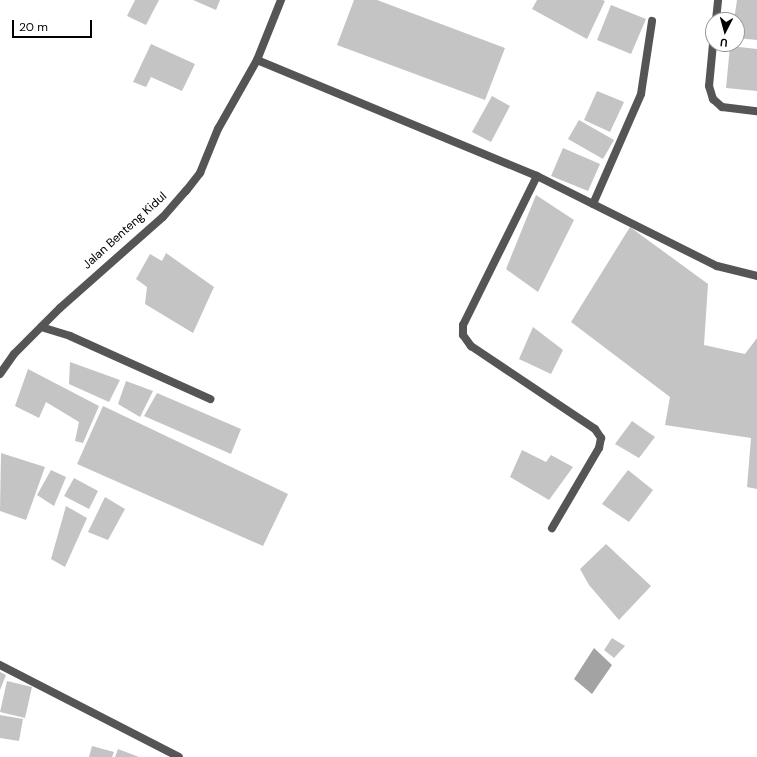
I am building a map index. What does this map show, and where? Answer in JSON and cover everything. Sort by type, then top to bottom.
[{"type":"street","name":"Jalan Benteng Kidul","points":[[0,374],[41,327],[113,258],[163,217],[200,173],[218,129],[257,60],[281,0]]},
{"type":"street","points":[[717,12],[718,0]]},
{"type":"street","points":[[593,204],[640,94],[652,22]]},
{"type":"street","points":[[713,52],[708,86],[713,99],[722,107],[757,111]]},
{"type":"street","points":[[257,60],[537,176],[717,266],[757,276]]},
{"type":"street","points":[[537,176],[463,325],[463,335],[471,346],[595,429],[601,438],[599,448],[552,528]]},
{"type":"street","points":[[41,327],[70,336],[210,399]]},
{"type":"street","points":[[0,665],[179,757]]},
{"type":"shaded area","points":[[594,648],[612,665],[592,694],[574,679]]},
{"type":"building","points":[[135,0],[159,0],[146,25],[127,16]]},
{"type":"building","points":[[193,0],[220,0],[216,10]]},
{"type":"building","points":[[354,0],[377,0],[505,48],[485,100],[337,45]]},
{"type":"building","points":[[537,0],[605,1],[587,39],[532,9]]},
{"type":"building","points":[[737,0],[757,0],[757,40],[745,39],[745,12],[735,12]]},
{"type":"building","points":[[611,5],[646,19],[631,54],[597,40]]},
{"type":"building","points":[[151,44],[195,64],[182,91],[151,77],[146,87],[133,82]]},
{"type":"building","points":[[745,48],[757,49],[757,91],[726,88],[729,52],[745,52]]},
{"type":"building","points":[[597,91],[624,102],[610,132],[584,120]]},
{"type":"building","points":[[492,96],[510,106],[491,142],[472,132]]},
{"type":"building","points":[[579,120],[614,140],[603,159],[568,139]]},
{"type":"building","points":[[563,148],[600,164],[588,191],[551,176]]},
{"type":"building","points":[[536,195],[574,220],[538,292],[506,269]]},
{"type":"building","points":[[630,227],[708,284],[704,345],[745,354],[757,338],[757,489],[747,487],[751,438],[665,425],[670,397],[571,322]]},
{"type":"building","points":[[166,253],[214,287],[193,333],[145,304],[147,287],[136,279],[150,254],[162,261]]},
{"type":"building","points":[[533,327],[563,350],[551,374],[519,359]]},
{"type":"building","points":[[70,362],[120,380],[109,402],[69,384]]},
{"type":"building","points":[[28,369],[99,406],[83,443],[75,441],[79,422],[46,402],[39,418],[15,406]]},
{"type":"building","points":[[126,381],[153,391],[140,417],[118,404]]},
{"type":"building","points":[[157,393],[241,429],[231,454],[144,416]]},
{"type":"building","points":[[103,406],[288,494],[263,546],[77,464]]},
{"type":"building","points":[[632,421],[655,437],[639,458],[615,444]]},
{"type":"building","points":[[522,450],[546,462],[551,455],[573,467],[549,500],[510,477]]},
{"type":"building","points":[[1,453],[45,467],[26,520],[0,511]]},
{"type":"building","points":[[51,470],[66,477],[54,506],[37,495]]},
{"type":"building","points":[[628,470],[653,490],[629,522],[602,504]]},
{"type":"building","points":[[74,478],[98,491],[89,509],[64,496]]},
{"type":"building","points":[[105,497],[125,509],[108,540],[88,532]]},
{"type":"building","points":[[66,506],[87,518],[65,567],[51,559]]},
{"type":"building","points":[[606,544],[651,586],[619,620],[589,585],[580,569]]},
{"type":"building","points":[[612,638],[625,646],[614,658],[604,650]]},
{"type":"building","points":[[0,672],[6,675],[0,690]]},
{"type":"building","points":[[7,681],[32,687],[25,718],[0,712]]},
{"type":"building","points":[[0,715],[23,719],[19,741],[0,738]]},
{"type":"building","points":[[92,746],[114,752],[112,757],[89,757]]},
{"type":"building","points":[[118,749],[139,757],[115,757]]}]
